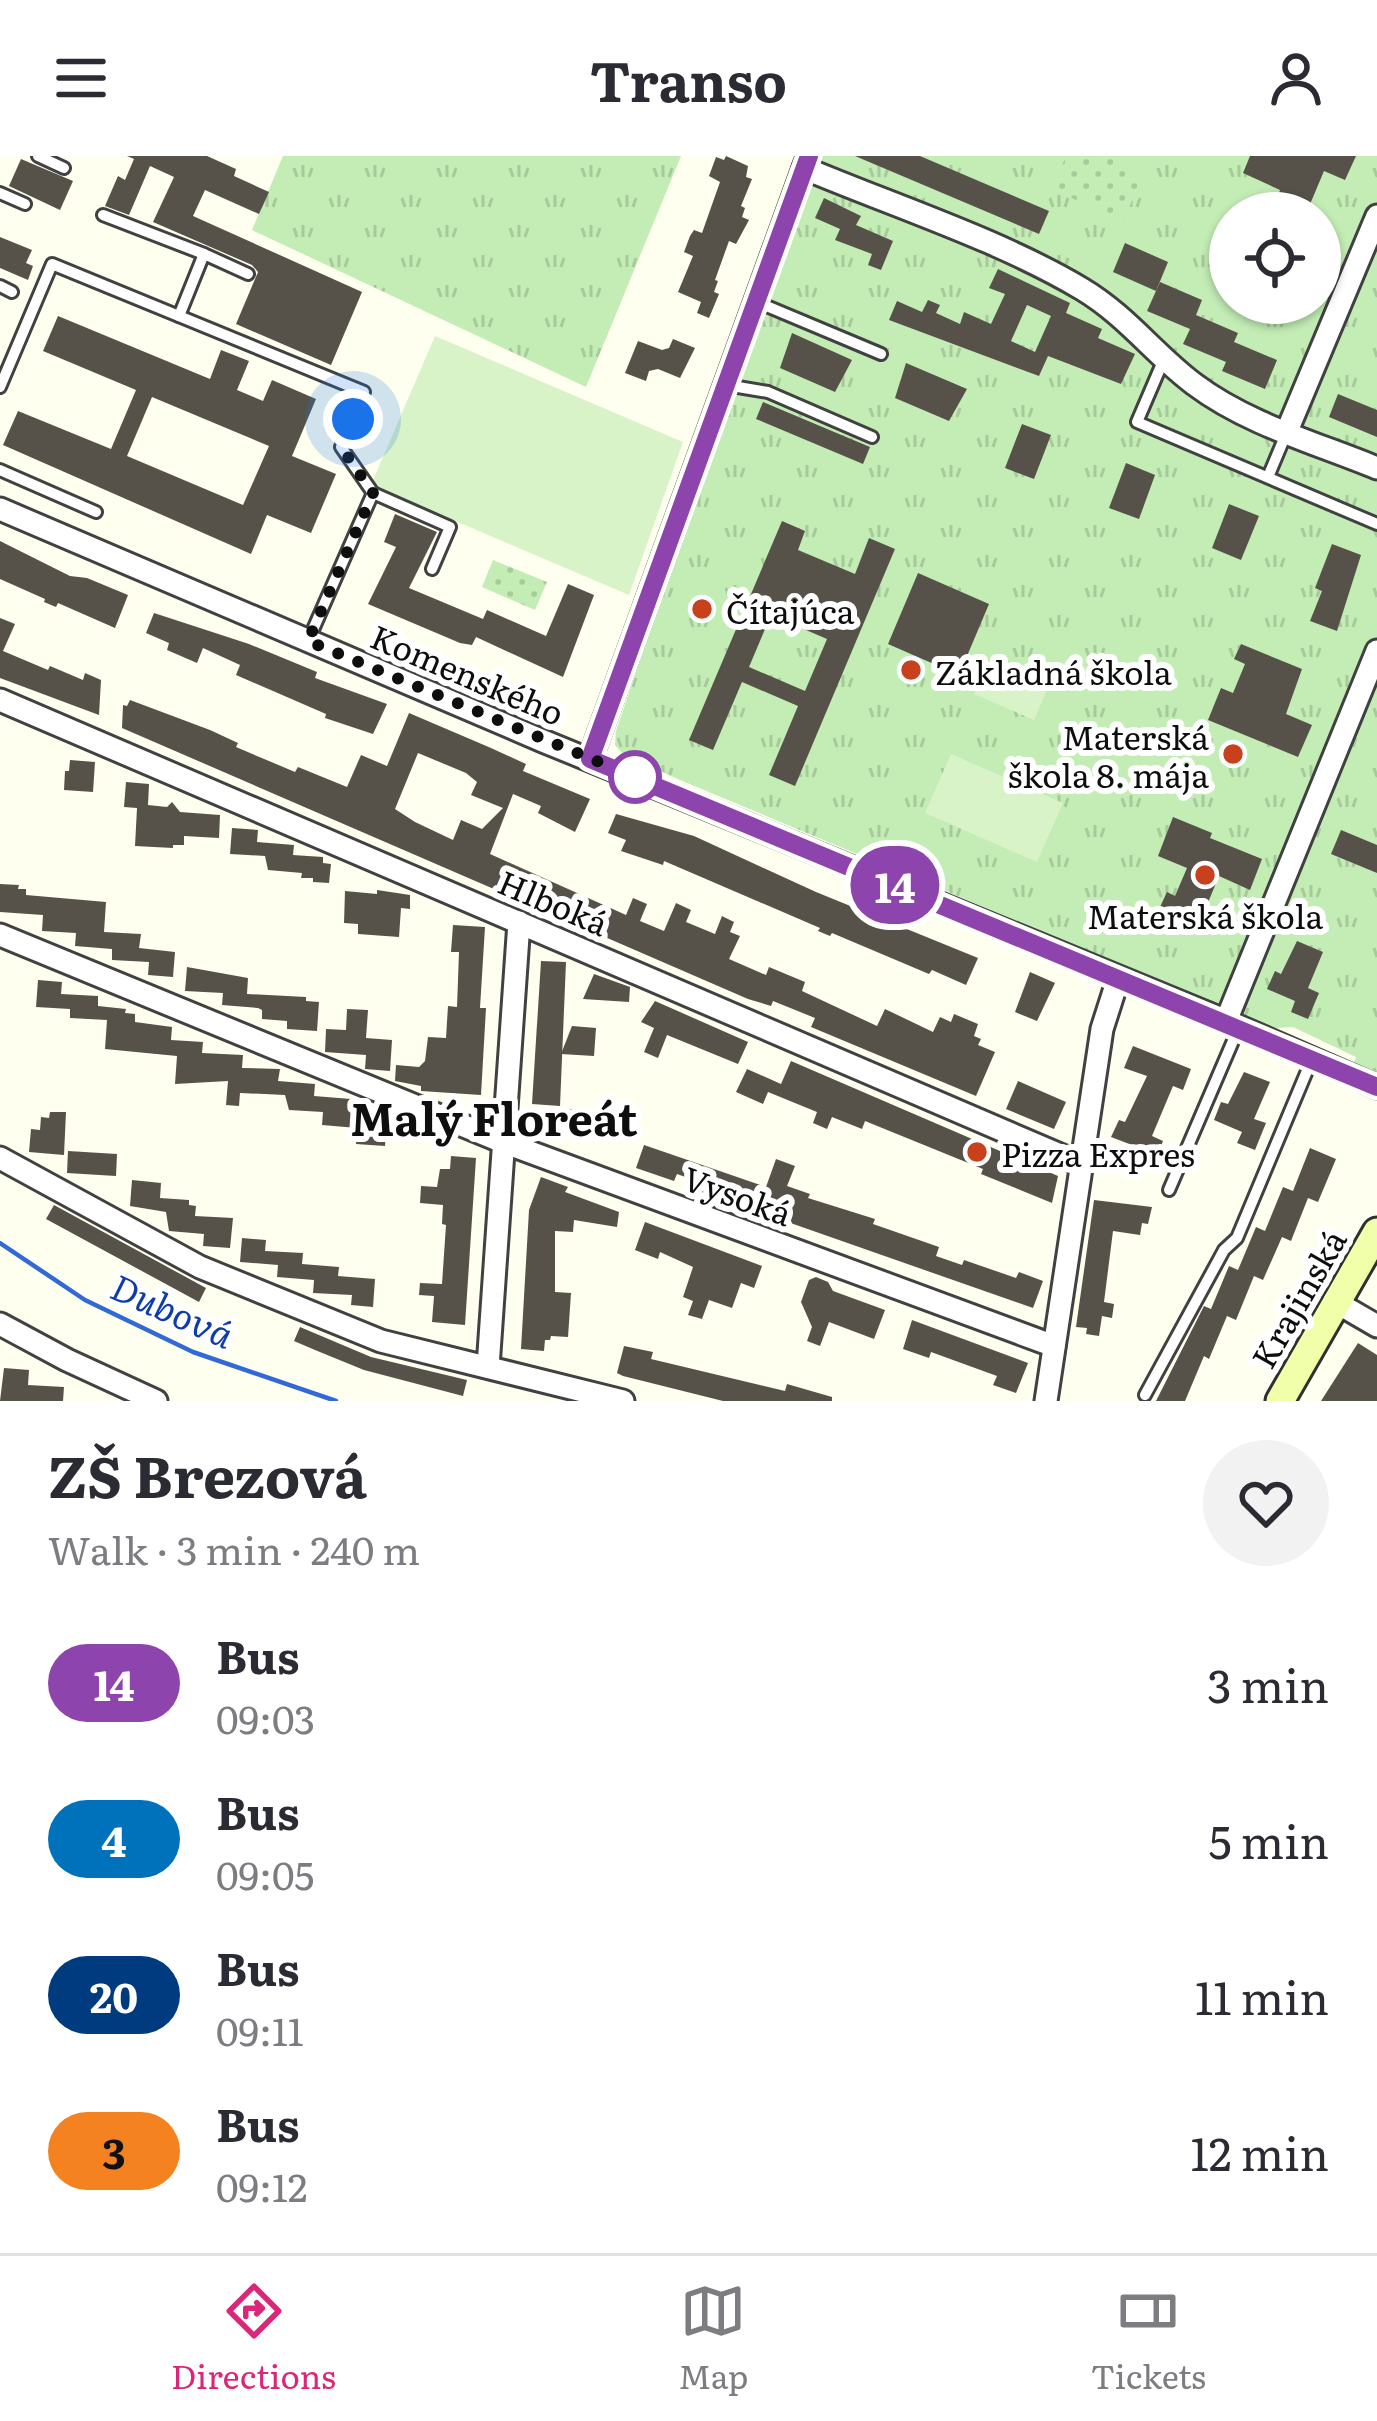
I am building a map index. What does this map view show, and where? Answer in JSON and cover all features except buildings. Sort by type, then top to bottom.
[{"type":"main road","name":"Krajinská","points":[[1280,1401],[1377,1232]]},
{"type":"street","points":[[590,759],[807,162],[1081,288],[1136,329],[1164,359],[1234,410],[1377,468]]},
{"type":"street","points":[[1287,431],[1370,257],[1377,216]]},
{"type":"street","name":"Komenského","points":[[0,509],[1377,1088]]},
{"type":"street","points":[[1232,1024],[1377,651]]},
{"type":"street","name":"Hlboká","points":[[0,700],[1082,1164]]},
{"type":"street","points":[[488,1367],[519,922]]},
{"type":"street","name":"Vysoká","points":[[0,935],[503,1142],[1054,1346]]},
{"type":"street","points":[[1046,1401],[1102,1029],[1118,979]]},
{"type":"street","points":[[0,1158],[200,1267],[381,1340],[623,1401]]},
{"type":"street","points":[[1334,1301],[1377,1326]]},
{"type":"street","points":[[0,1324],[156,1401]]},
{"type":"lane","points":[[38,156],[64,168]]},
{"type":"lane","points":[[0,193],[25,204]]},
{"type":"lane","points":[[103,214],[248,274]]},
{"type":"lane","points":[[179,316],[204,254]]},
{"type":"lane","points":[[0,387],[52,263],[364,392],[341,447],[373,493],[450,527],[432,568]]},
{"type":"lane","points":[[756,302],[881,354]]},
{"type":"lane","points":[[1164,359],[1137,422],[1377,524]]},
{"type":"lane","points":[[726,385],[768,392],[872,436]]},
{"type":"lane","points":[[1268,477],[1287,431]]},
{"type":"lane","points":[[0,470],[96,512]]},
{"type":"lane","points":[[308,641],[373,493]]},
{"type":"lane","points":[[1169,1190],[1232,1024]]},
{"type":"lane","points":[[1145,1395],[1224,1250],[1238,1238],[1312,1059]]},
{"type":"green space","points":[[283,156],[681,156],[586,387],[252,230]]},
{"type":"green space","points":[[813,156],[1377,156],[1377,1078],[1352,1068],[1356,1057],[1293,1027],[1260,1029],[1192,994],[680,780],[623,754],[615,745]]},
{"type":"green space","points":[[1066,156],[1108,156],[1144,171],[1124,220],[1052,190]]},
{"type":"green space","points":[[435,336],[683,442],[629,595],[371,485]]},
{"type":"green space","points":[[493,560],[547,582],[535,610],[482,587]]},
{"type":"green space","points":[[988,661],[1048,687],[1034,720],[974,694]]},
{"type":"green space","points":[[951,754],[1063,803],[1037,862],[925,813]]},
{"type":"waterway","name":"Dubová","points":[[0,1243],[85,1300],[193,1352],[336,1401]]},
{"type":"bus line","name":"14","points":[[809,156],[590,759],[1377,1087]]},
{"type":"place","name":"Čítajúca","points":[[702,609]]},
{"type":"place","name":"Základná škola","points":[[911,670]]},
{"type":"place","name":"Materská škola 8. mája","points":[[1233,754]]},
{"type":"place","name":"Materská škola","points":[[1205,875]]},
{"type":"place","name":"Pizza Expres","points":[[977,1152]]},
{"type":"district","name":"Malý Floreát","points":[[494,1116]]},
{"type":"route","points":[[353,419],[341,447],[373,493],[308,641],[635,777]]}]
